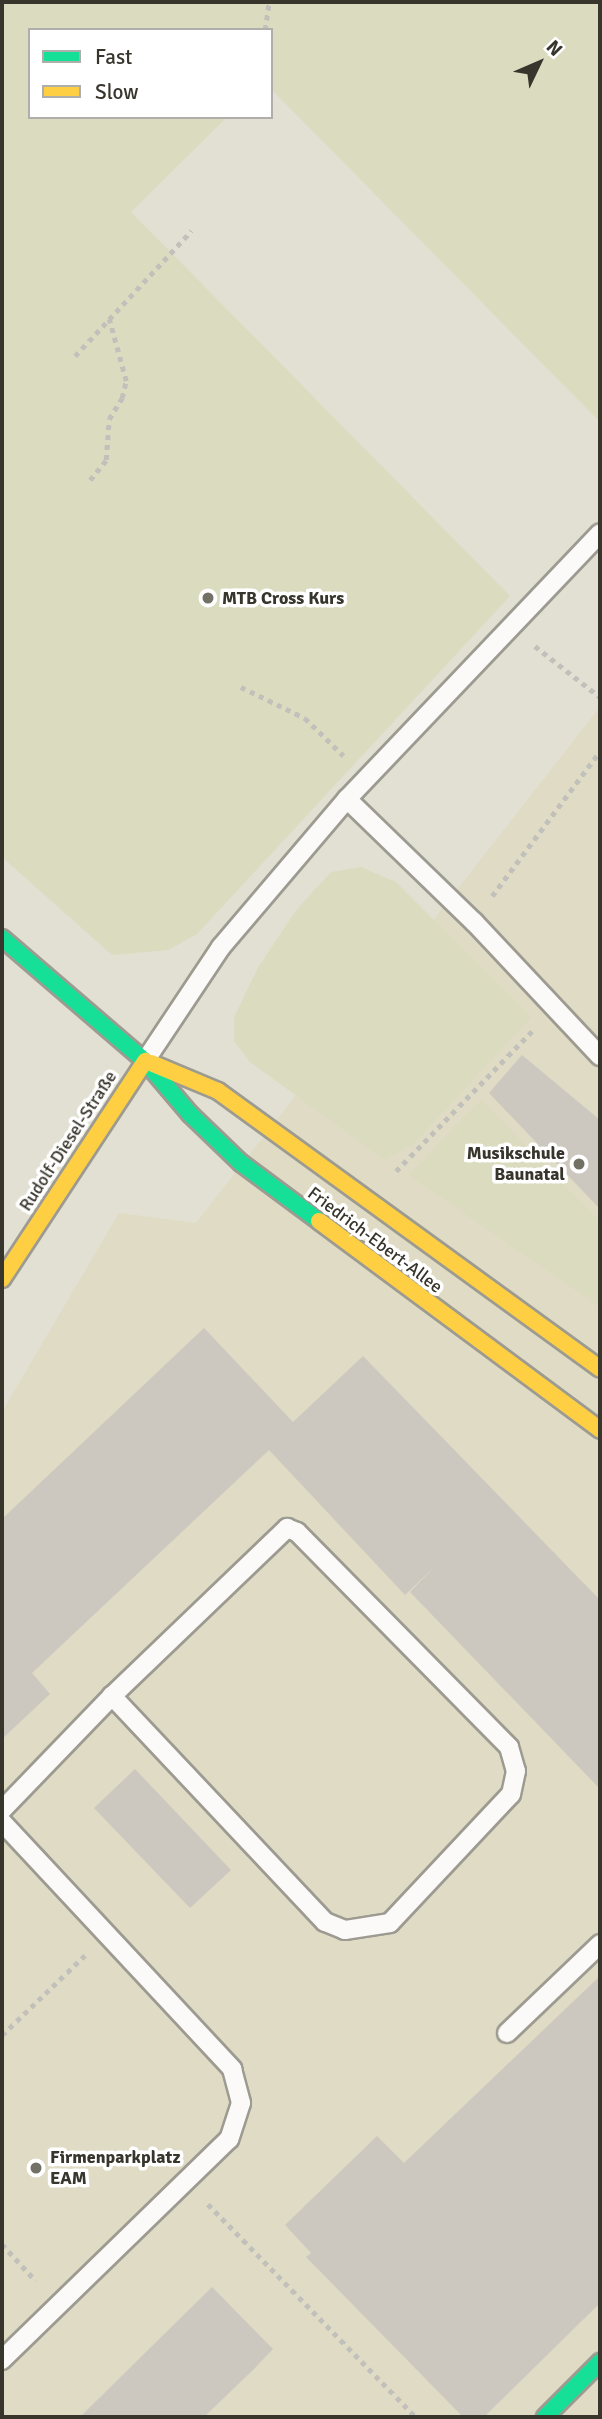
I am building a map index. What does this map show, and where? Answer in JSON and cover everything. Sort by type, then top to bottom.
[{"type":"street","name":"Friedrich-Ebert-Allee","points":[[2,938],[145,1061],[190,1114],[241,1163],[600,1430]]},
{"type":"street","name":"Friedrich-Ebert-Allee","points":[[145,1061],[218,1091],[600,1369]]},
{"type":"street","name":"Rudolf-Diesel-Straße","points":[[2,1279],[145,1061]]},
{"type":"street","points":[[545,2417],[600,2362]]},
{"type":"lane","points":[[145,1061],[221,947],[347,799],[600,533]]},
{"type":"lane","points":[[347,799],[474,922],[553,1010],[600,1056]]},
{"type":"lane","points":[[2,1810],[112,1696],[287,1528],[297,1532],[509,1746],[516,1771],[511,1794],[390,1923],[345,1930],[325,1922],[112,1696]]},
{"type":"lane","points":[[2,1822],[232,2069],[241,2103],[229,2138],[2,2360]]},
{"type":"lane","points":[[507,2033],[600,1944]]},
{"type":"path","points":[[265,28],[270,2]]},
{"type":"path","points":[[75,356],[191,231]]},
{"type":"path","points":[[90,480],[106,460],[108,419],[122,398],[126,381],[109,319]]},
{"type":"path","points":[[510,627],[600,697]]},
{"type":"path","points":[[241,687],[305,718],[367,778]]},
{"type":"path","points":[[474,922],[600,751]]},
{"type":"path","points":[[386,1181],[553,1010]]},
{"type":"path","points":[[2,2035],[107,1934]]},
{"type":"path","points":[[185,2181],[416,2417]]},
{"type":"path","points":[[2,2244],[59,2305]]},
{"type":"shaded area","points":[[600,707],[600,2417],[2,2417],[2,1412],[119,1213],[196,1223]]},
{"type":"green space","points":[[2,2],[600,2],[600,422],[273,91],[273,28],[28,28],[28,119],[225,119],[131,212],[510,596],[197,934],[168,950],[112,955],[2,857]]},
{"type":"green space","points":[[361,867],[396,882],[531,1017],[413,1144],[384,1159],[250,1062],[234,1041],[234,1017],[259,966],[297,909],[331,872]]},
{"type":"green space","points":[[481,1100],[600,1222],[600,1307],[409,1175]]},
{"type":"building","name":"Musikschule Baunatal","points":[[522,1055],[600,1120],[600,1209],[489,1093]]},
{"type":"building","points":[[204,1328],[293,1422],[363,1356],[600,1600],[600,1789],[410,1592],[435,1566],[405,1595],[269,1450],[32,1673],[50,1694],[2,1739],[2,1519]]},
{"type":"building","points":[[135,1769],[231,1870],[190,1908],[94,1808]]},
{"type":"building","points":[[600,1976],[600,2303],[484,2417],[463,2417],[306,2257],[311,2253],[285,2225],[377,2136],[404,2163]]},
{"type":"building","points":[[212,2287],[273,2349],[254,2369],[204,2417],[80,2417]]},
{"type":"traffic: fast","points":[[2,938],[145,1061],[190,1114],[241,1163],[319,1221]]},
{"type":"traffic: fast","points":[[545,2417],[600,2362]]},
{"type":"traffic: slow","points":[[2,1279],[145,1061]]},
{"type":"traffic: slow","points":[[151,1063],[218,1091],[600,1369]]},
{"type":"traffic: slow","points":[[319,1221],[600,1430]]},
{"type":"place","name":"MTB Cross Kurs","points":[[208,598]]},
{"type":"place","name":"Musikschule Baunatal","points":[[579,1164]]},
{"type":"place","name":"Firmenparkplatz EAM","points":[[36,2168]]}]
